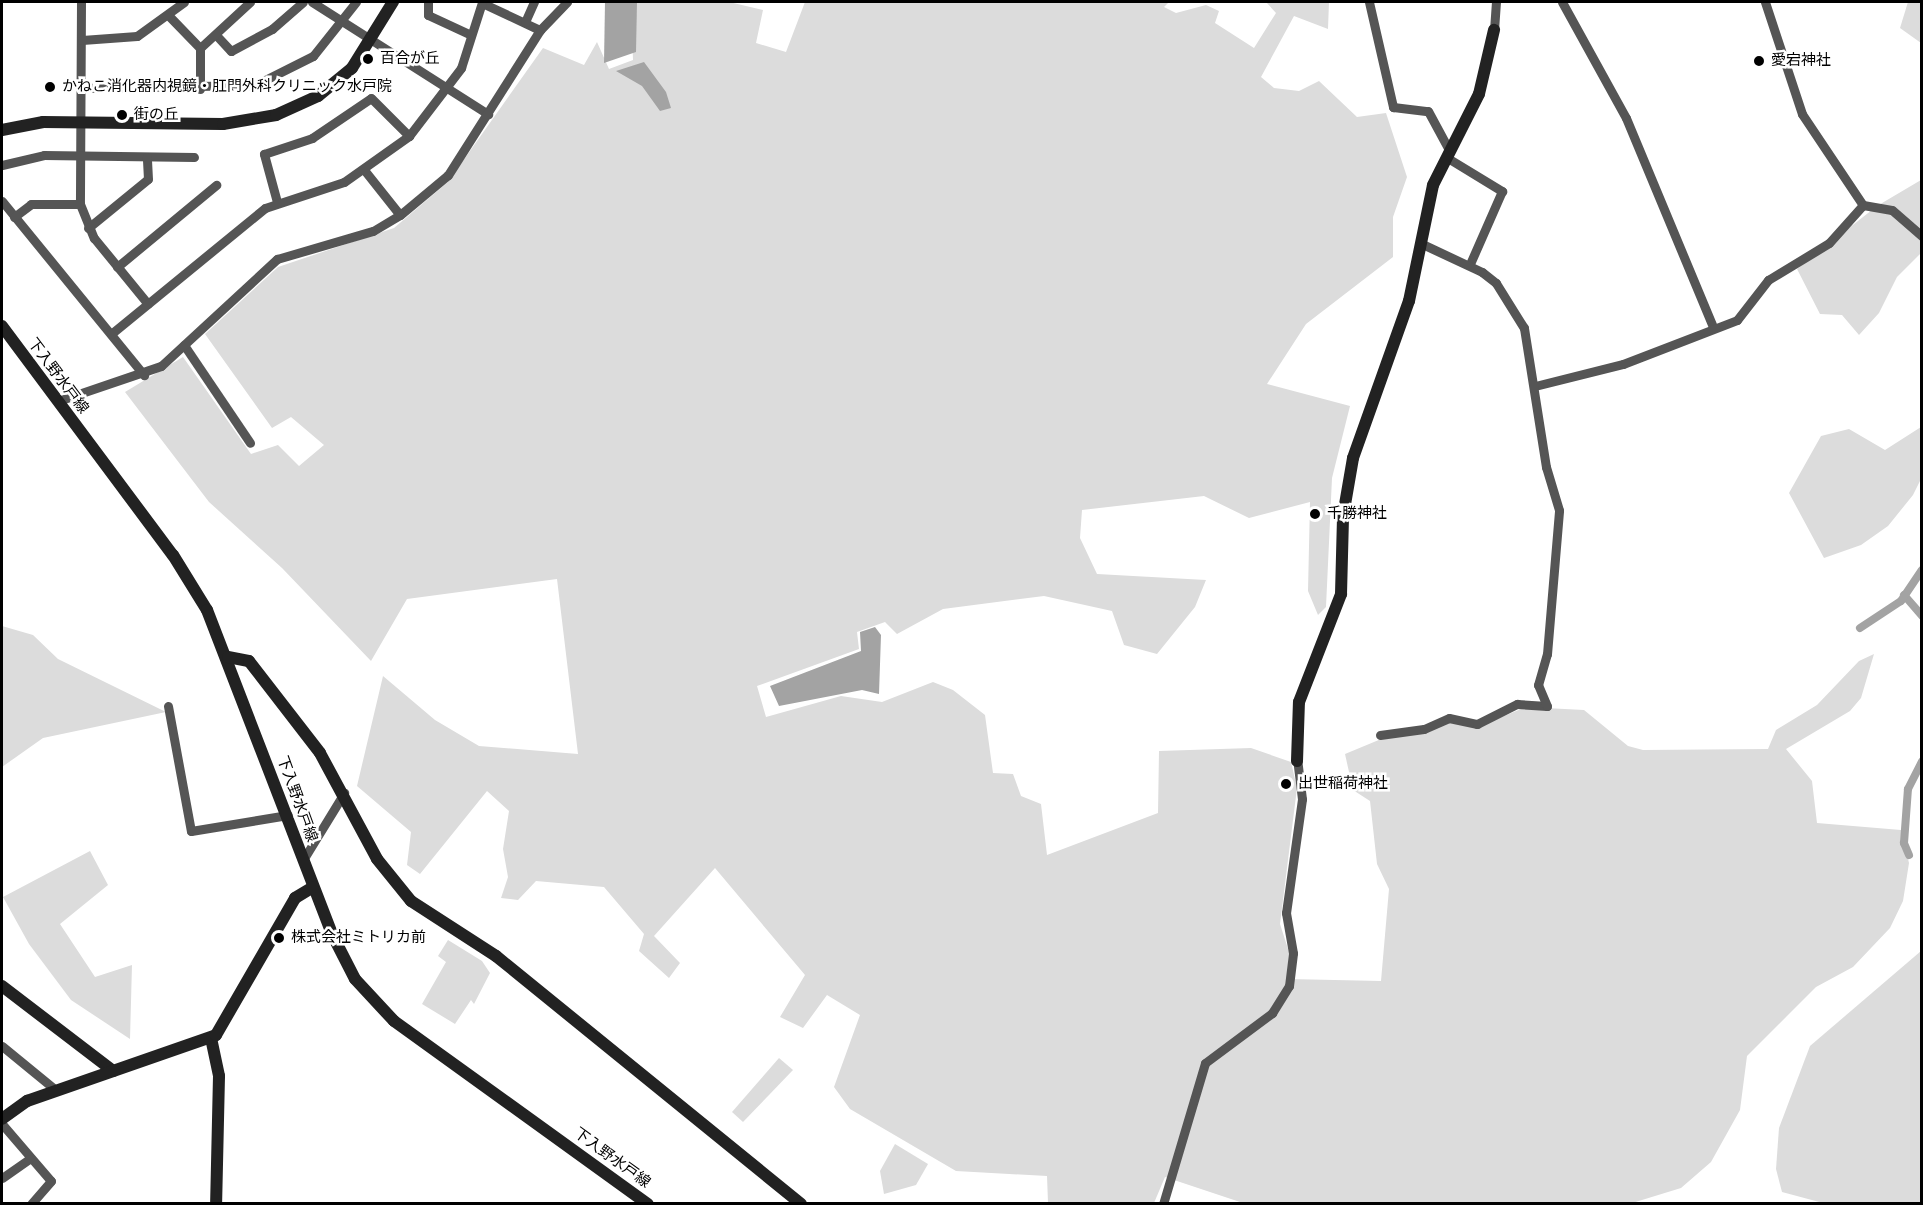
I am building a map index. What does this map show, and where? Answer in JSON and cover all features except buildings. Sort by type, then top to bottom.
[{"type":"street","points":[[81,2],[80,204],[88,228],[148,303]]},
{"type":"street","points":[[82,40],[127,39],[169,16],[184,2]]},
{"type":"street","points":[[200,48],[250,2]]},
{"type":"street","points":[[216,35],[231,51],[272,28],[303,2]]},
{"type":"street","points":[[312,2],[488,114]]},
{"type":"street","points":[[81,88],[239,88],[284,75],[313,56],[345,22],[356,2]]},
{"type":"street","points":[[2,130],[80,121],[223,124],[276,115],[329,89],[373,41],[393,2]]},
{"type":"street","points":[[429,2],[428,15],[471,35]]},
{"type":"street","points":[[111,334],[277,202],[365,171],[409,136],[449,89],[482,2],[540,30]]},
{"type":"street","points":[[525,22],[534,2]]},
{"type":"street","points":[[58,401],[144,375],[184,345],[277,259],[373,231],[400,215],[448,175],[540,30],[567,2]]},
{"type":"street","points":[[1369,2],[1394,107],[1428,111],[1448,153],[1502,191],[1470,264]]},
{"type":"street","points":[[1163,1203],[1205,1063],[1272,1013],[1289,986],[1293,953],[1286,913],[1302,798],[1297,761],[1299,702],[1341,594],[1343,516],[1353,458],[1400,331],[1428,201],[1448,153],[1479,94],[1494,30],[1497,2]]},
{"type":"street","points":[[1562,2],[1626,118],[1712,326]]},
{"type":"street","points":[[1764,2],[1802,114],[1863,205],[1892,210],[1922,236]]},
{"type":"street","points":[[169,16],[200,48],[200,89]]},
{"type":"street","points":[[277,202],[264,154],[312,138],[371,98],[409,136]]},
{"type":"street","points":[[2,165],[44,155],[194,157]]},
{"type":"street","points":[[88,228],[148,179],[147,157]]},
{"type":"street","points":[[365,171],[400,215]]},
{"type":"street","points":[[117,267],[216,185]]},
{"type":"street","points":[[2,201],[144,375]]},
{"type":"street","points":[[14,217],[31,204],[80,204]]},
{"type":"street","points":[[1535,386],[1623,364],[1743,315],[1768,280],[1829,243],[1863,205]]},
{"type":"street","points":[[1380,735],[1424,729],[1449,718],[1477,724],[1516,704],[1547,706],[1538,685],[1547,654],[1559,510],[1546,467],[1535,386],[1519,317],[1496,283],[1470,264],[1420,243]]},
{"type":"street","name":"下入野水戸線","points":[[2,326],[173,555],[228,657],[303,860],[346,965],[383,1011],[648,1203]]},
{"type":"street","points":[[184,345],[250,443]]},
{"type":"street","points":[[228,657],[249,661],[344,793],[381,866],[411,901],[504,963],[801,1203]]},
{"type":"street","points":[[168,706],[191,831],[288,815]]},
{"type":"street","points":[[303,860],[344,793]]},
{"type":"street","points":[[2,1119],[57,1091],[211,1038],[221,1031],[295,898],[313,886]]},
{"type":"street","points":[[2,986],[113,1071]]},
{"type":"street","points":[[211,1038],[219,1076],[216,1203]]},
{"type":"street","points":[[2,1046],[57,1091]]},
{"type":"street","points":[[2,1124],[29,1159],[51,1182],[31,1203]]},
{"type":"street","points":[[2,1178],[29,1159]]},
{"type":"shaded area","points":[[605,2],[637,2],[636,52],[604,63]]},
{"type":"shaded area","points":[[631,2],[729,2],[763,10],[756,43],[786,52],[805,2],[1169,2],[1164,7],[1176,13],[1206,5],[1219,11],[1215,23],[1254,48],[1276,13],[1266,2],[1329,2],[1328,29],[1294,16],[1261,77],[1274,88],[1299,91],[1319,81],[1357,117],[1386,113],[1407,177],[1393,217],[1393,257],[1306,324],[1267,384],[1350,406],[1332,478],[1326,607],[1318,615],[1308,591],[1310,502],[1249,518],[1204,496],[1082,510],[1080,538],[1097,574],[1206,580],[1195,607],[1157,654],[1124,645],[1112,611],[1044,596],[943,609],[897,634],[885,622],[857,632],[859,649],[757,686],[766,717],[841,696],[882,702],[933,682],[953,690],[985,715],[993,773],[1013,774],[1021,796],[1041,804],[1047,855],[1158,813],[1159,751],[1251,748],[1291,762],[1297,788],[1280,924],[1289,952],[1288,979],[1381,981],[1389,889],[1377,864],[1370,801],[1353,790],[1345,754],[1386,737],[1446,722],[1477,727],[1526,707],[1584,710],[1628,746],[1643,750],[1768,749],[1776,730],[1817,705],[1859,661],[1874,654],[1861,698],[1850,711],[1786,749],[1812,781],[1817,823],[1901,830],[1909,863],[1903,901],[1890,928],[1853,967],[1816,987],[1747,1056],[1740,1110],[1711,1162],[1681,1188],[1629,1204],[1246,1204],[1165,1177],[1154,1203],[1048,1203],[1047,1176],[956,1171],[850,1109],[834,1087],[860,1015],[827,995],[803,1028],[780,1017],[805,975],[715,868],[654,936],[680,963],[669,978],[639,951],[644,934],[604,887],[536,881],[518,900],[501,898],[508,877],[503,849],[509,811],[487,791],[420,874],[407,865],[411,832],[357,786],[383,676],[435,720],[479,746],[578,754],[557,579],[407,599],[371,661],[282,568],[209,502],[125,392],[183,357],[251,454],[278,445],[299,466],[324,445],[291,417],[272,428],[205,334],[278,267],[394,228],[448,182],[543,48],[584,65],[597,42],[609,69],[633,60]]},
{"type":"shaded area","points":[[1908,2],[1921,2],[1921,43],[1900,28]]},
{"type":"shaded area","points":[[644,62],[666,92],[671,108],[660,111],[642,86],[616,71]]},
{"type":"shaded area","points":[[1921,180],[1921,253],[1897,277],[1879,313],[1859,335],[1842,315],[1820,314],[1797,269],[1877,206]]},
{"type":"shaded area","points":[[1921,427],[1921,479],[1913,495],[1888,526],[1861,545],[1824,558],[1789,493],[1821,436],[1849,429],[1885,450]]},
{"type":"shaded area","points":[[2,626],[33,635],[58,659],[166,712],[43,738],[2,767]]},
{"type":"shaded area","points":[[875,627],[881,635],[879,694],[862,690],[779,706],[770,686],[861,651],[860,632]]},
{"type":"shaded area","points":[[90,851],[108,885],[60,924],[95,977],[132,965],[130,1039],[71,1000],[29,944],[3,897]]},
{"type":"shaded area","points":[[448,940],[482,961],[490,973],[474,1004],[471,1000],[455,1024],[422,1004],[446,962],[438,956]]},
{"type":"shaded area","points":[[1921,951],[1921,1203],[1823,1203],[1782,1192],[1776,1169],[1779,1128],[1810,1046]]},
{"type":"shaded area","points":[[779,1058],[793,1070],[743,1122],[732,1112]]},
{"type":"shaded area","points":[[895,1144],[928,1164],[916,1185],[884,1194],[880,1171]]},
{"type":"waterway","points":[[1860,628],[1901,601],[1922,570]]},
{"type":"waterway","points":[[1904,595],[1922,616]]},
{"type":"waterway","points":[[1909,855],[1904,843],[1908,789],[1922,761]]},
{"type":"place","name":"百合が丘","points":[[368,59]]},
{"type":"place","name":"愛宕神社","points":[[1759,61]]},
{"type":"place","name":"かねこ消化器内視鏡・肛門外科クリニック水戸院","points":[[50,87]]},
{"type":"place","name":"街の丘","points":[[122,115]]},
{"type":"place","name":"千勝神社","points":[[1315,514]]},
{"type":"place","name":"出世稲荷神社","points":[[1286,784]]},
{"type":"place","name":"株式会社ミトリカ前","points":[[279,938]]}]
